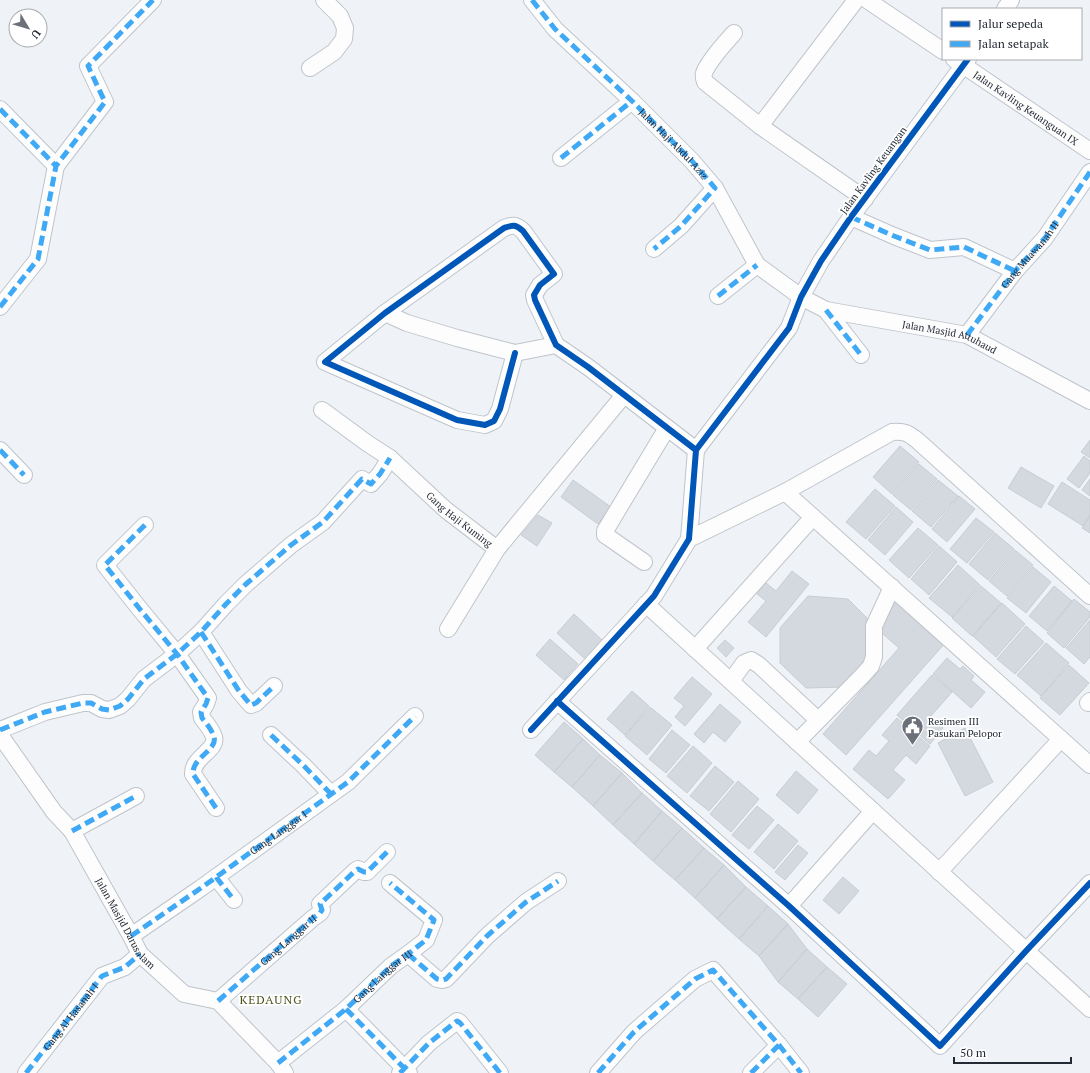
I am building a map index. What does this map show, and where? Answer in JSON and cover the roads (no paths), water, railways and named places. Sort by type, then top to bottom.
[{"type":"street","points":[[0,307],[38,259],[56,166],[105,102],[88,66],[154,0]]},
{"type":"street","points":[[310,68],[334,52],[344,39],[345,28],[340,16],[324,0]]},
{"type":"street","name":"Jalan Haji Abdul Aziz","points":[[532,0],[555,29],[632,101],[692,161],[716,188],[757,264],[801,297]]},
{"type":"street","points":[[760,126],[856,0]]},
{"type":"street","points":[[867,0],[942,50]]},
{"type":"street","points":[[734,33],[705,71],[704,80],[760,126],[865,199]]},
{"type":"street","name":"Jalan Kavling Keuanguan IX","points":[[962,61],[1090,151]]},
{"type":"street","name":"Jalan Kavling Keuangan","points":[[696,450],[789,328],[801,297],[821,261],[962,61]]},
{"type":"street","points":[[561,158],[632,101]]},
{"type":"street","points":[[0,109],[56,166]]},
{"type":"street","name":"Gang Muawanah II","points":[[967,335],[1015,271],[1046,238],[1090,172]]},
{"type":"street","points":[[654,249],[680,226],[716,188]]},
{"type":"street","points":[[851,217],[930,250],[964,247],[1015,271]]},
{"type":"street","points":[[515,353],[500,409],[494,421],[485,425],[457,420],[325,362],[385,313],[504,228],[513,225],[519,227],[523,231],[554,274],[540,285],[534,294],[535,300],[556,345],[696,450],[689,539],[654,596],[531,730]]},
{"type":"street","points":[[718,296],[757,264]]},
{"type":"street","name":"Jalan Masjid Attuhaud","points":[[801,297],[826,310],[967,335],[1090,401]]},
{"type":"street","points":[[826,310],[861,355]]},
{"type":"street","points":[[385,313],[407,323],[515,353],[556,345]]},
{"type":"street","name":"Gang Haji Kuming","points":[[322,410],[390,458],[446,510],[497,549],[624,395]]},
{"type":"street","points":[[644,562],[608,538],[605,535],[605,531],[667,428]]},
{"type":"street","points":[[689,539],[785,492],[892,432],[901,431],[908,433],[918,441],[1090,596]]},
{"type":"street","points":[[0,450],[24,475]]},
{"type":"street","points":[[0,730],[45,712],[83,703],[91,703],[102,709],[109,710],[120,706],[128,700],[144,679],[177,654],[201,632],[246,584],[291,545],[323,522],[362,479],[371,484],[380,474],[390,458]]},
{"type":"street","points":[[785,492],[1090,765]]},
{"type":"street","points":[[695,649],[813,517]]},
{"type":"street","points":[[145,525],[105,565],[177,654],[208,698],[201,714],[202,718],[214,735],[214,745],[192,769],[193,774],[216,808]]},
{"type":"street","points":[[448,629],[497,549]]},
{"type":"street","points":[[796,742],[871,666],[874,657],[874,626],[892,587]]},
{"type":"street","points":[[646,604],[1090,1009]]},
{"type":"street","points":[[201,632],[239,691],[251,705],[274,686]]},
{"type":"street","points":[[731,681],[744,664],[751,660],[759,665],[818,720]]},
{"type":"street","points":[[557,701],[789,906],[940,1046],[1090,883]]},
{"type":"street","name":"Gang Langgar I","points":[[131,936],[201,888],[348,782],[415,716]]},
{"type":"street","name":"Jalan Masjid Darusalam","points":[[0,734],[54,812],[72,831],[140,954],[184,994],[218,1001]]},
{"type":"street","points":[[271,734],[332,794]]},
{"type":"street","points":[[939,872],[1061,739]]},
{"type":"street","points":[[72,831],[136,796]]},
{"type":"street","points":[[789,906],[873,811]]},
{"type":"street","name":"Gang Langgar II","points":[[218,1001],[320,913],[322,910],[320,904],[355,871],[358,870],[367,872],[387,852]]},
{"type":"street","points":[[216,877],[234,900]]},
{"type":"street","points":[[408,954],[437,979],[446,979],[487,936],[526,902],[558,881]]},
{"type":"street","name":"Gang Langgar III","points":[[282,1068],[391,966],[426,940],[434,920],[390,883]]},
{"type":"street","name":"Gang Al Hasanah I","points":[[26,1073],[102,976],[125,967],[140,954]]},
{"type":"street","points":[[598,1073],[634,1032],[694,979],[713,970],[779,1045],[801,1073]]},
{"type":"street","points":[[218,1001],[282,1068]]},
{"type":"street","points":[[346,1008],[404,1071],[429,1043],[457,1021],[500,1073]]},
{"type":"street","points":[[750,1073],[779,1045]]},
{"type":"place","name":"Resimen III Pasukan Pelopor","points":[[913,746]]},
{"type":"district","name":"KEDAUNG","points":[[271,1000]]}]
